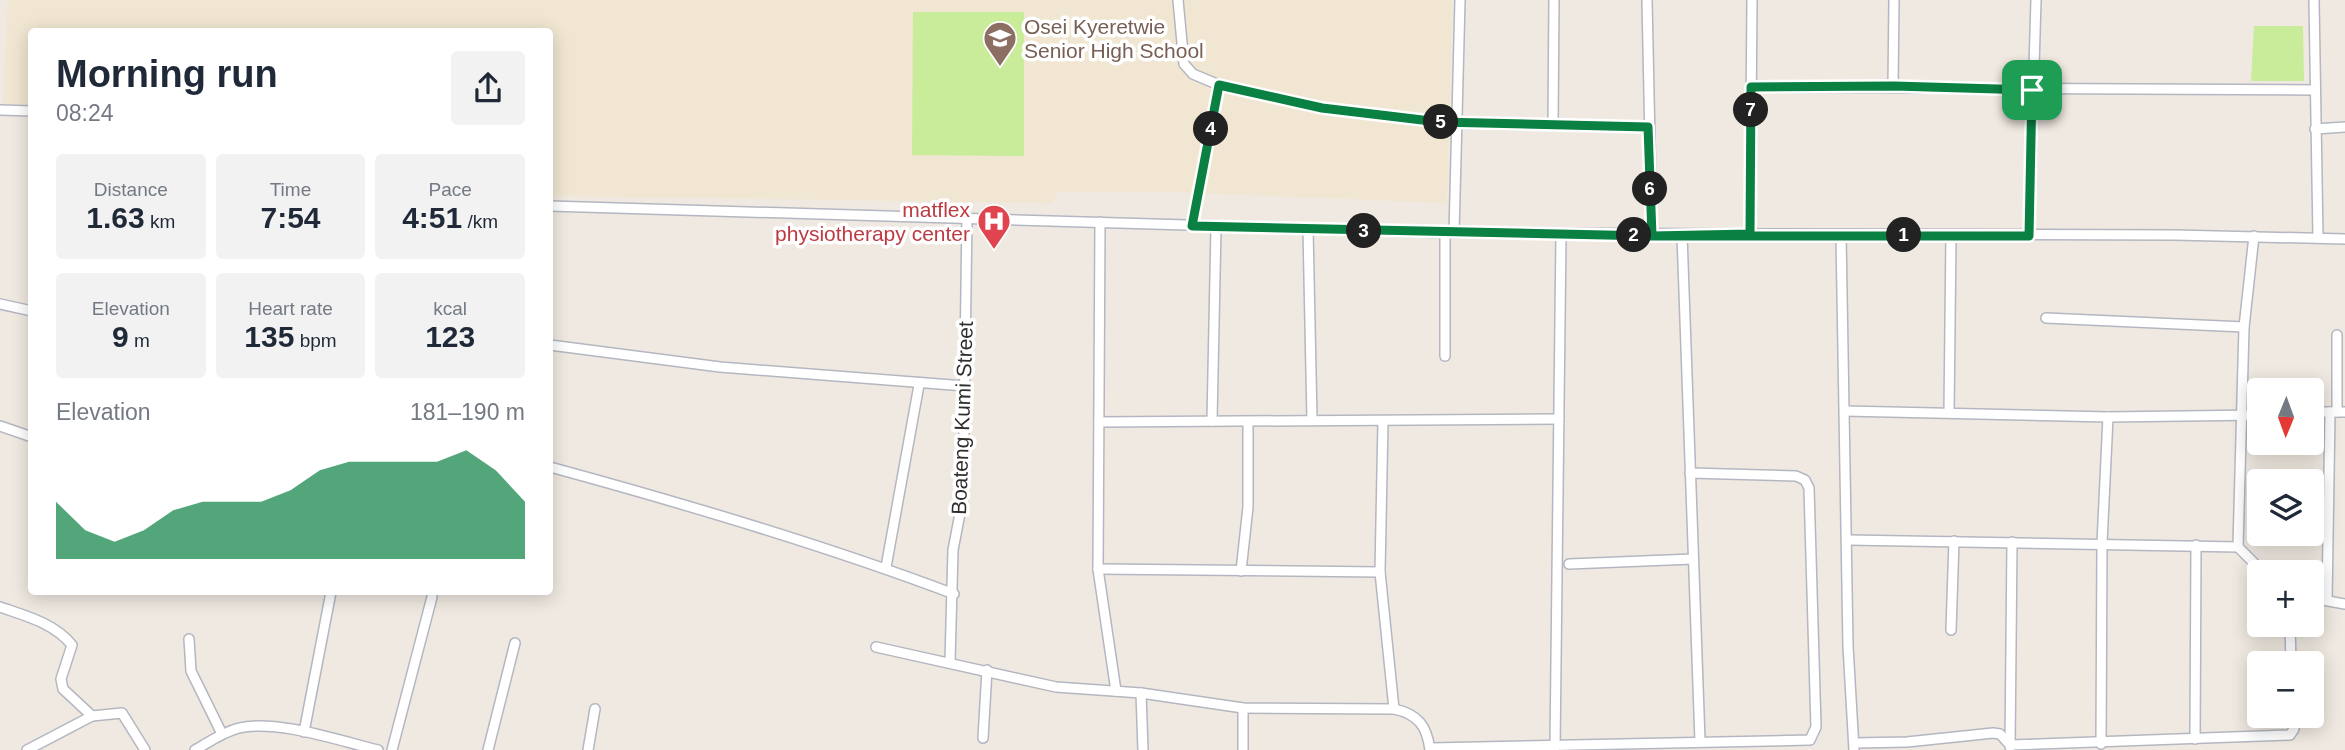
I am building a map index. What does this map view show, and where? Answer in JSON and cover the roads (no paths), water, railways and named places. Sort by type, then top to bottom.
[{"type":"street","points":[[1178,0],[1184,64],[1193,74],[1219,85],[1346,112],[1439,122],[1648,127]]},
{"type":"street","points":[[1445,356],[1458,122],[1460,0]]},
{"type":"street","points":[[1553,124],[1554,0]]},
{"type":"street","points":[[1647,0],[1652,236]]},
{"type":"street","points":[[1750,234],[1752,0]]},
{"type":"street","points":[[1894,0],[1894,86]]},
{"type":"street","points":[[2029,236],[2036,0]]},
{"type":"street","points":[[2314,0],[2318,238]]},
{"type":"street","points":[[1192,226],[1219,85]]},
{"type":"street","points":[[1751,87],[2315,90]]},
{"type":"street","points":[[0,110],[28,111]]},
{"type":"street","points":[[2315,129],[2345,127]]},
{"type":"street","points":[[553,206],[1450,233],[1652,236],[2254,236],[2345,239]]},
{"type":"street","name":"Boateng Kumi Street","points":[[950,661],[954,594],[953,550],[963,498],[967,217]]},
{"type":"street","points":[[1100,222],[1098,569],[1116,691]]},
{"type":"street","points":[[1212,421],[1216,227]]},
{"type":"street","points":[[1308,229],[1312,421]]},
{"type":"street","points":[[1555,747],[1561,234]]},
{"type":"street","points":[[1841,234],[1848,646],[1854,746],[1907,746],[1993,733],[2000,734],[2010,748]]},
{"type":"street","points":[[1682,235],[1700,741]]},
{"type":"street","points":[[1949,413],[1951,235]]},
{"type":"street","points":[[2238,547],[2244,327],[2254,236]]},
{"type":"street","points":[[0,304],[28,311]]},
{"type":"street","points":[[2046,318],[2244,327]]},
{"type":"street","points":[[2327,600],[2337,412],[2337,335]]},
{"type":"street","points":[[553,345],[720,367],[919,385],[965,386]]},
{"type":"street","points":[[886,567],[919,385]]},
{"type":"street","points":[[1845,411],[2108,417],[2247,416]]},
{"type":"street","points":[[2101,744],[2102,544],[2108,417]]},
{"type":"street","points":[[1098,422],[1559,419]]},
{"type":"street","points":[[1383,421],[1380,572],[1394,709]]},
{"type":"street","points":[[1241,570],[1248,507],[1248,422]]},
{"type":"street","points":[[0,426],[28,436]]},
{"type":"street","points":[[553,468],[886,567],[954,594]]},
{"type":"street","points":[[1690,473],[1796,476],[1805,480],[1809,488],[1816,727],[1810,740]]},
{"type":"street","points":[[1848,540],[2238,547],[2251,560]]},
{"type":"street","points":[[1951,630],[1954,541]]},
{"type":"street","points":[[2010,748],[2012,542]]},
{"type":"street","points":[[2195,739],[2196,545]]},
{"type":"street","points":[[1569,564],[1693,559]]},
{"type":"street","points":[[1098,569],[1380,572]]},
{"type":"street","points":[[304,732],[330,595]]},
{"type":"street","points":[[392,750],[432,597]]},
{"type":"street","points":[[2324,600],[2345,604]]},
{"type":"street","points":[[0,607],[37,620],[63,635],[72,645],[61,679],[63,689],[92,716]]},
{"type":"street","points":[[189,639],[191,671],[222,734]]},
{"type":"street","points":[[488,750],[515,643]]},
{"type":"street","points":[[876,647],[950,661],[1056,687],[1141,693],[1243,708],[1394,709],[1410,712],[1425,724],[1431,749],[1810,740]]},
{"type":"street","points":[[983,738],[987,670]]},
{"type":"street","points":[[1141,693],[1143,750]]},
{"type":"street","points":[[1243,708],[1243,750]]},
{"type":"street","points":[[588,750],[594,709]]},
{"type":"street","points":[[27,750],[92,716],[122,713],[145,750]]},
{"type":"street","points":[[195,750],[222,734],[240,728],[260,727],[304,732],[378,750]]},
{"type":"street","points":[[2010,748],[2290,735],[2294,728]]},
{"type":"street","points":[[1810,740],[1818,750]]},
{"type":"place","name":"Osei Kyeretwie Senior High School","points":[[1000,68]]},
{"type":"place","name":"matflex physiotherapy center","points":[[994,251]]}]
